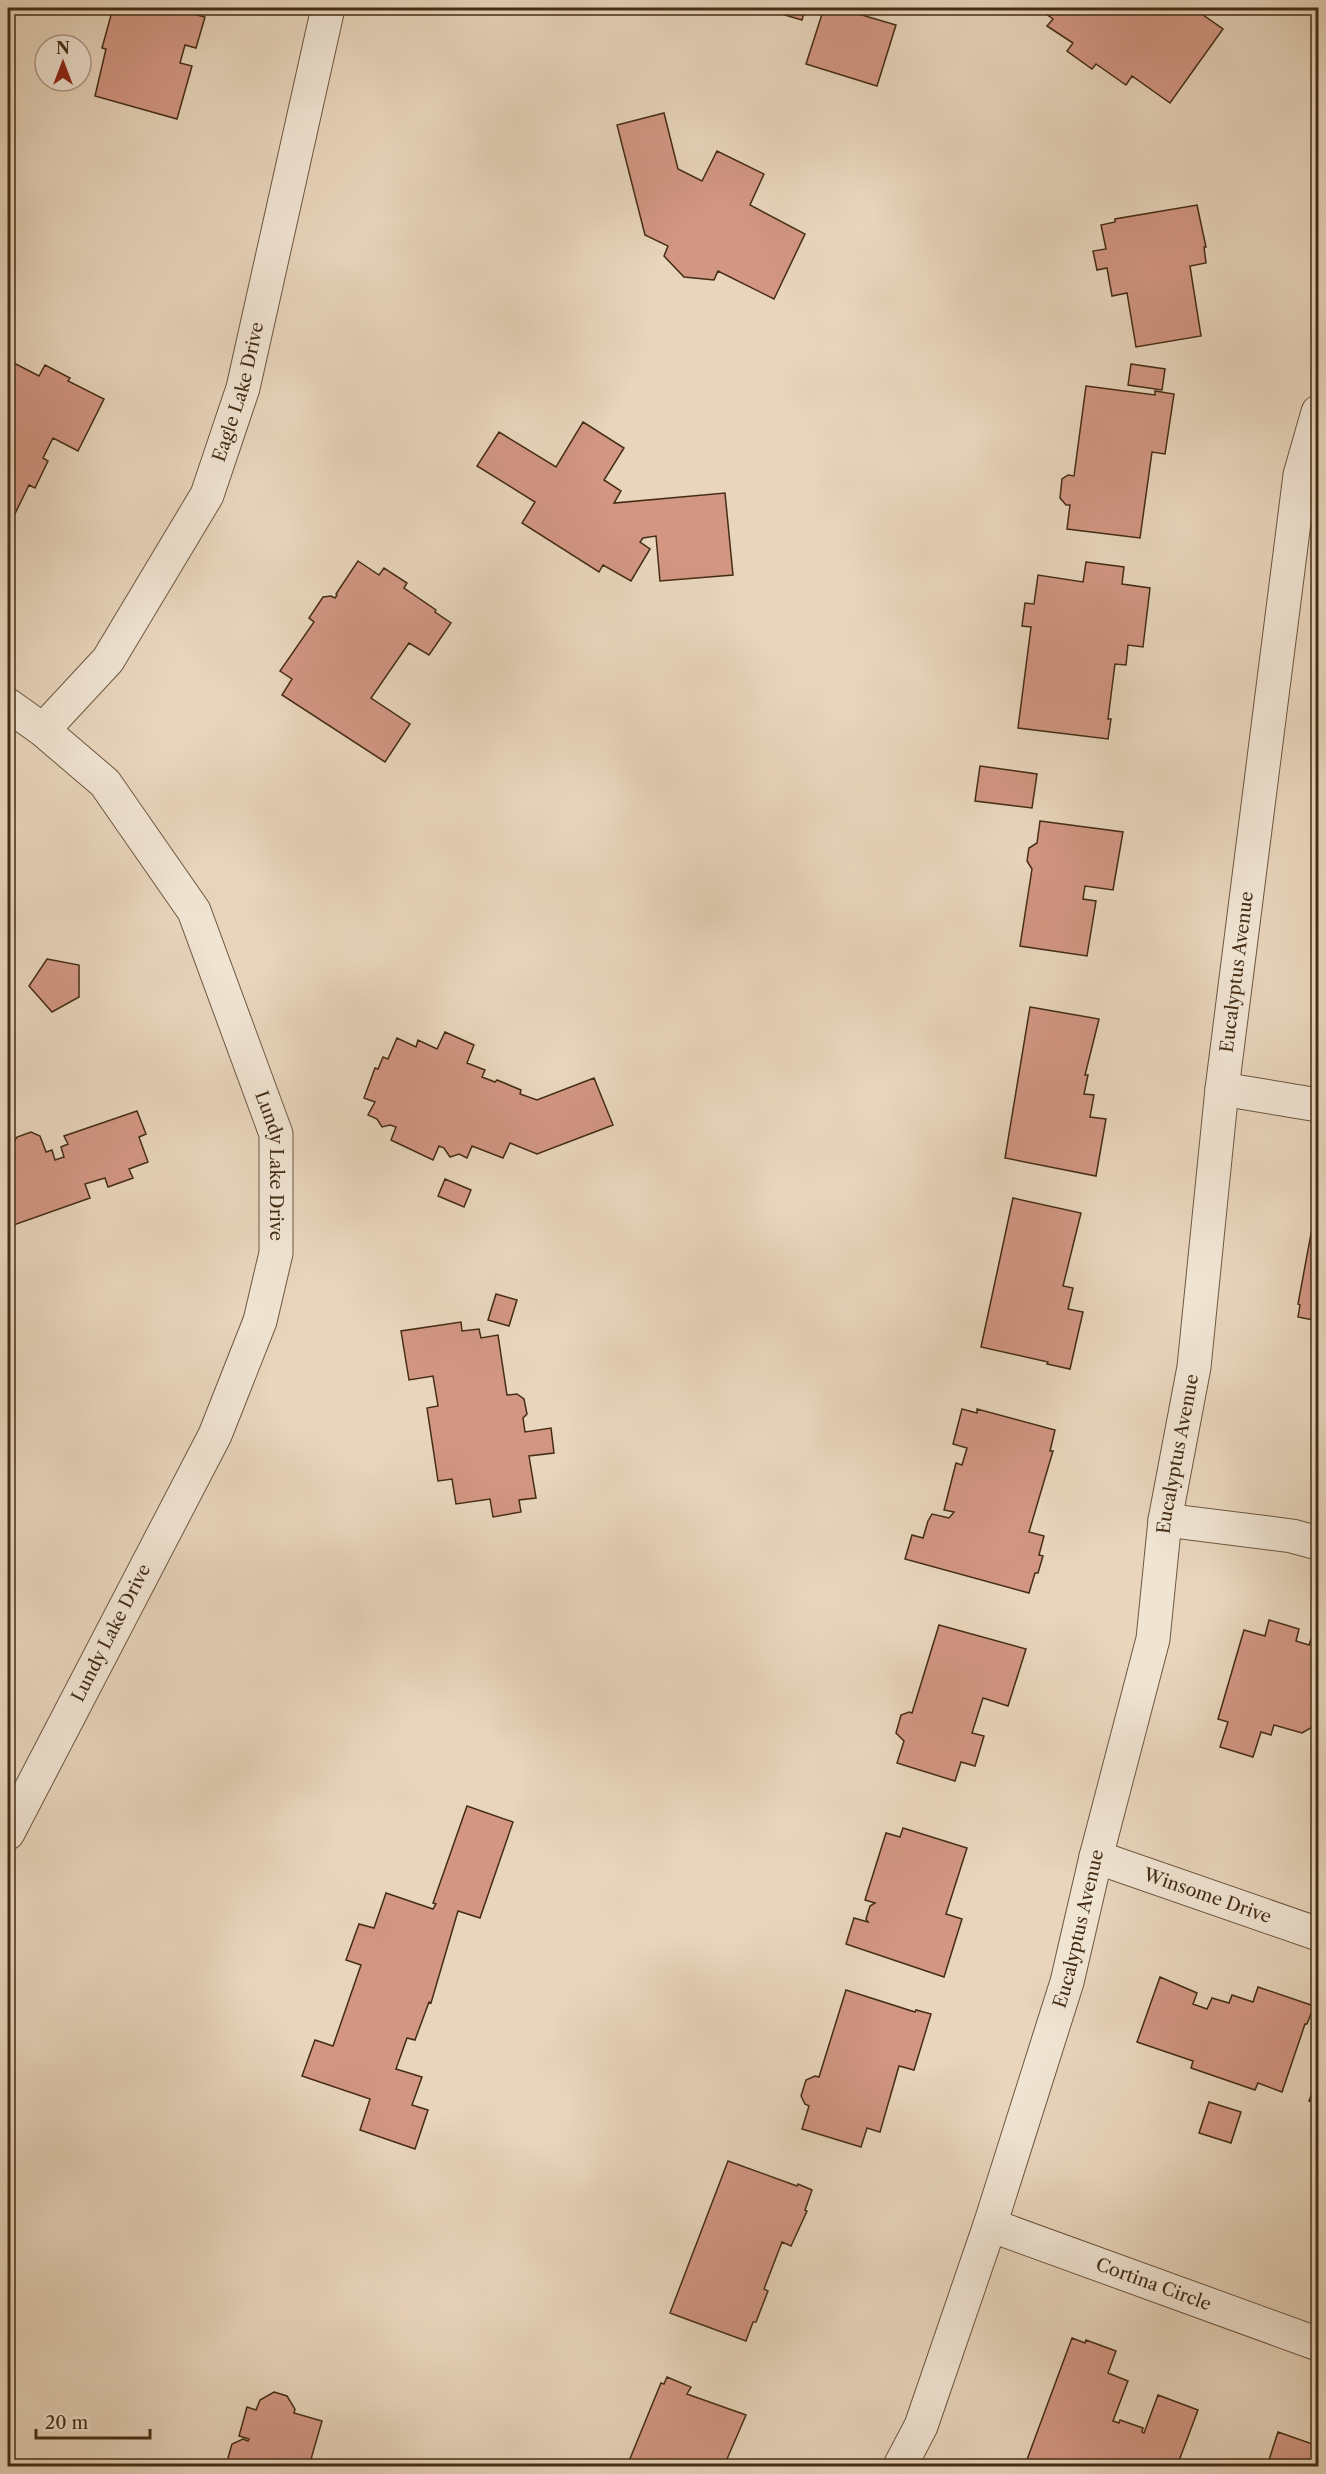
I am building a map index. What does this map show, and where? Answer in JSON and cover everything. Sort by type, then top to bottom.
[{"type":"street","name":"Eagle Lake Drive","points":[[43,730],[108,660],[207,495],[245,379],[328,8]]},
{"type":"street","name":"Eucalyptus Avenue","points":[[900,2466],[921,2426],[990,2225],[1067,1982],[1096,1857],[1153,1639],[1165,1520],[1194,1367],[1222,1089],[1300,476],[1318,412]]},
{"type":"street","name":"Lundy Lake Drive","points":[[8,705],[43,730],[105,783],[194,911],[276,1134],[276,1253],[260,1321],[215,1435],[8,1833]]},
{"type":"street","points":[[1222,1089],[1318,1105]]},
{"type":"street","points":[[1165,1520],[1292,1536],[1318,1543]]},
{"type":"street","name":"Winsome Drive","points":[[1096,1857],[1318,1934]]},
{"type":"street","name":"Cortina Circle","points":[[990,2225],[1318,2344]]},
{"type":"building","points":[[113,8],[195,8],[193,14],[205,17],[196,48],[185,45],[180,63],[192,66],[177,119],[95,96],[106,49],[102,48]]},
{"type":"building","points":[[761,8],[820,8],[819,12],[805,9],[802,20]]},
{"type":"building","points":[[824,8],[838,8],[896,25],[877,86],[806,64]]},
{"type":"building","points":[[1049,8],[1193,8],[1223,29],[1170,103],[1132,76],[1126,85],[1096,64],[1092,69],[1067,51],[1073,43],[1047,26],[1053,19],[1045,13]]},
{"type":"building","points":[[664,113],[678,169],[702,181],[717,151],[764,174],[750,205],[805,234],[774,299],[718,271],[714,280],[684,277],[664,256],[668,246],[645,235],[617,125]]},
{"type":"building","points":[[1197,205],[1206,247],[1204,247],[1206,263],[1190,266],[1201,336],[1136,347],[1127,293],[1112,296],[1107,268],[1097,270],[1093,251],[1106,249],[1101,225],[1115,222],[1115,219]]},
{"type":"building","points":[[8,360],[39,376],[45,365],[70,378],[68,381],[104,399],[78,451],[53,438],[43,458],[48,461],[35,488],[29,485],[8,528]]},
{"type":"building","points":[[1131,364],[1165,369],[1162,390],[1128,385]]},
{"type":"building","points":[[1086,386],[1155,395],[1155,391],[1174,394],[1165,454],[1152,452],[1140,538],[1067,529],[1070,505],[1066,505],[1060,498],[1062,479],[1068,475],[1074,476]]},
{"type":"building","points":[[583,422],[624,448],[604,480],[621,491],[614,503],[725,493],[733,575],[660,581],[656,536],[643,538],[640,542],[650,549],[631,581],[603,565],[599,572],[522,523],[535,502],[477,466],[499,432],[556,467]]},
{"type":"building","points":[[358,561],[379,575],[384,568],[407,583],[404,588],[451,623],[429,655],[409,643],[371,698],[410,724],[385,762],[282,695],[292,679],[280,671],[314,622],[309,618],[323,597],[335,598]]},
{"type":"building","points":[[1086,562],[1124,567],[1122,584],[1150,588],[1143,647],[1128,645],[1126,665],[1115,664],[1108,719],[1111,719],[1108,739],[1018,728],[1031,627],[1022,626],[1025,603],[1034,604],[1038,575],[1083,582]]},
{"type":"building","points":[[980,766],[1037,774],[1032,808],[975,801]]},
{"type":"building","points":[[1040,821],[1123,832],[1113,890],[1085,886],[1083,899],[1096,901],[1087,956],[1020,946],[1032,869],[1027,861],[1029,848],[1037,843]]},
{"type":"building","points":[[47,959],[79,965],[79,997],[52,1012],[29,986]]},
{"type":"building","points":[[1030,1007],[1099,1019],[1085,1075],[1088,1075],[1084,1094],[1094,1095],[1090,1117],[1106,1119],[1096,1176],[1005,1158]]},
{"type":"building","points":[[445,1032],[474,1045],[467,1063],[485,1070],[482,1077],[495,1082],[497,1080],[521,1090],[520,1094],[537,1100],[594,1078],[613,1125],[537,1154],[510,1143],[503,1158],[472,1146],[467,1158],[459,1154],[450,1157],[444,1148],[439,1146],[433,1160],[391,1140],[396,1127],[390,1125],[382,1127],[377,1119],[368,1115],[375,1102],[364,1098],[375,1068],[378,1069],[383,1057],[388,1059],[397,1038],[416,1047],[418,1040],[437,1049]]},
{"type":"building","points":[[137,1111],[146,1134],[139,1137],[148,1162],[129,1169],[133,1178],[108,1187],[105,1178],[85,1184],[90,1198],[8,1227],[8,1160],[15,1157],[11,1146],[17,1137],[31,1132],[40,1136],[46,1152],[52,1150],[55,1160],[64,1157],[61,1147],[68,1144],[64,1136]]},
{"type":"building","points":[[445,1179],[471,1190],[464,1207],[438,1196]]},
{"type":"building","points":[[1013,1198],[1081,1213],[1063,1286],[1073,1288],[1068,1309],[1083,1312],[1070,1369],[981,1347]]},
{"type":"building","points":[[1313,1223],[1318,1224],[1318,1321],[1298,1317],[1300,1305],[1298,1304]]},
{"type":"building","points":[[496,1294],[517,1300],[509,1326],[488,1320]]},
{"type":"building","points":[[461,1322],[462,1331],[479,1329],[481,1338],[498,1335],[507,1395],[517,1394],[524,1399],[527,1414],[523,1418],[525,1432],[551,1428],[554,1453],[529,1456],[536,1498],[519,1500],[521,1512],[493,1517],[490,1499],[456,1504],[452,1479],[438,1481],[427,1408],[438,1406],[433,1376],[409,1380],[401,1331]]},
{"type":"building","points":[[962,1409],[977,1413],[977,1409],[1055,1430],[1050,1451],[1053,1451],[1029,1532],[1044,1536],[1039,1555],[1043,1556],[1029,1593],[905,1559],[912,1535],[923,1538],[932,1514],[949,1518],[954,1512],[944,1510],[956,1463],[962,1465],[967,1448],[953,1444]]},
{"type":"building","points":[[1269,1620],[1299,1629],[1296,1641],[1309,1645],[1313,1633],[1318,1635],[1318,1727],[1314,1726],[1302,1733],[1274,1725],[1271,1735],[1261,1732],[1253,1757],[1220,1747],[1228,1722],[1218,1719],[1244,1630],[1265,1636]]},
{"type":"building","points":[[939,1625],[1026,1649],[1008,1706],[983,1698],[972,1733],[984,1736],[975,1766],[961,1762],[955,1781],[897,1763],[904,1741],[896,1733],[901,1715],[912,1713]]},
{"type":"building","points":[[467,1806],[513,1822],[480,1918],[458,1911],[431,2003],[429,2002],[415,2040],[407,2038],[396,2069],[422,2077],[412,2105],[428,2110],[415,2149],[360,2130],[370,2099],[302,2076],[315,2040],[333,2046],[361,1965],[346,1960],[359,1924],[374,1928],[386,1893],[433,1909],[436,1904],[433,1903]]},
{"type":"building","points":[[903,1828],[967,1848],[946,1914],[962,1919],[944,1977],[846,1944],[854,1918],[868,1922],[866,1919],[870,1906],[875,1903],[865,1900],[886,1833],[900,1837]]},
{"type":"building","points":[[1160,1977],[1197,1993],[1193,2004],[1207,2009],[1212,1998],[1229,2003],[1232,1995],[1253,2002],[1258,1987],[1314,2006],[1305,2024],[1282,2092],[1258,2083],[1255,2090],[1191,2068],[1193,2061],[1137,2042]]},
{"type":"building","points":[[846,1990],[915,2012],[916,2010],[931,2014],[914,2070],[899,2066],[880,2132],[867,2128],[861,2147],[802,2129],[809,2106],[805,2104],[801,2096],[806,2080],[815,2076],[819,2077]]},
{"type":"building","points":[[1318,2077],[1318,2104],[1309,2101]]},
{"type":"building","points":[[1209,2102],[1241,2112],[1231,2143],[1199,2133]]},
{"type":"building","points":[[728,2161],[812,2190],[805,2210],[807,2211],[791,2246],[782,2242],[764,2289],[768,2291],[746,2341],[670,2313]]},
{"type":"building","points":[[1072,2338],[1085,2343],[1086,2340],[1116,2351],[1108,2373],[1128,2381],[1113,2421],[1119,2423],[1120,2420],[1143,2428],[1144,2433],[1158,2395],[1198,2410],[1177,2466],[1025,2465]]},
{"type":"building","points":[[667,2377],[691,2387],[687,2394],[746,2415],[724,2466],[627,2466],[661,2383],[664,2384]]},
{"type":"building","points":[[274,2392],[287,2396],[295,2409],[294,2413],[322,2421],[311,2459],[317,2461],[315,2466],[233,2466],[228,2458],[232,2444],[249,2439],[239,2436],[247,2407],[256,2410],[260,2400]]},
{"type":"building","points":[[1278,2432],[1318,2446],[1318,2466],[1267,2466]]}]
